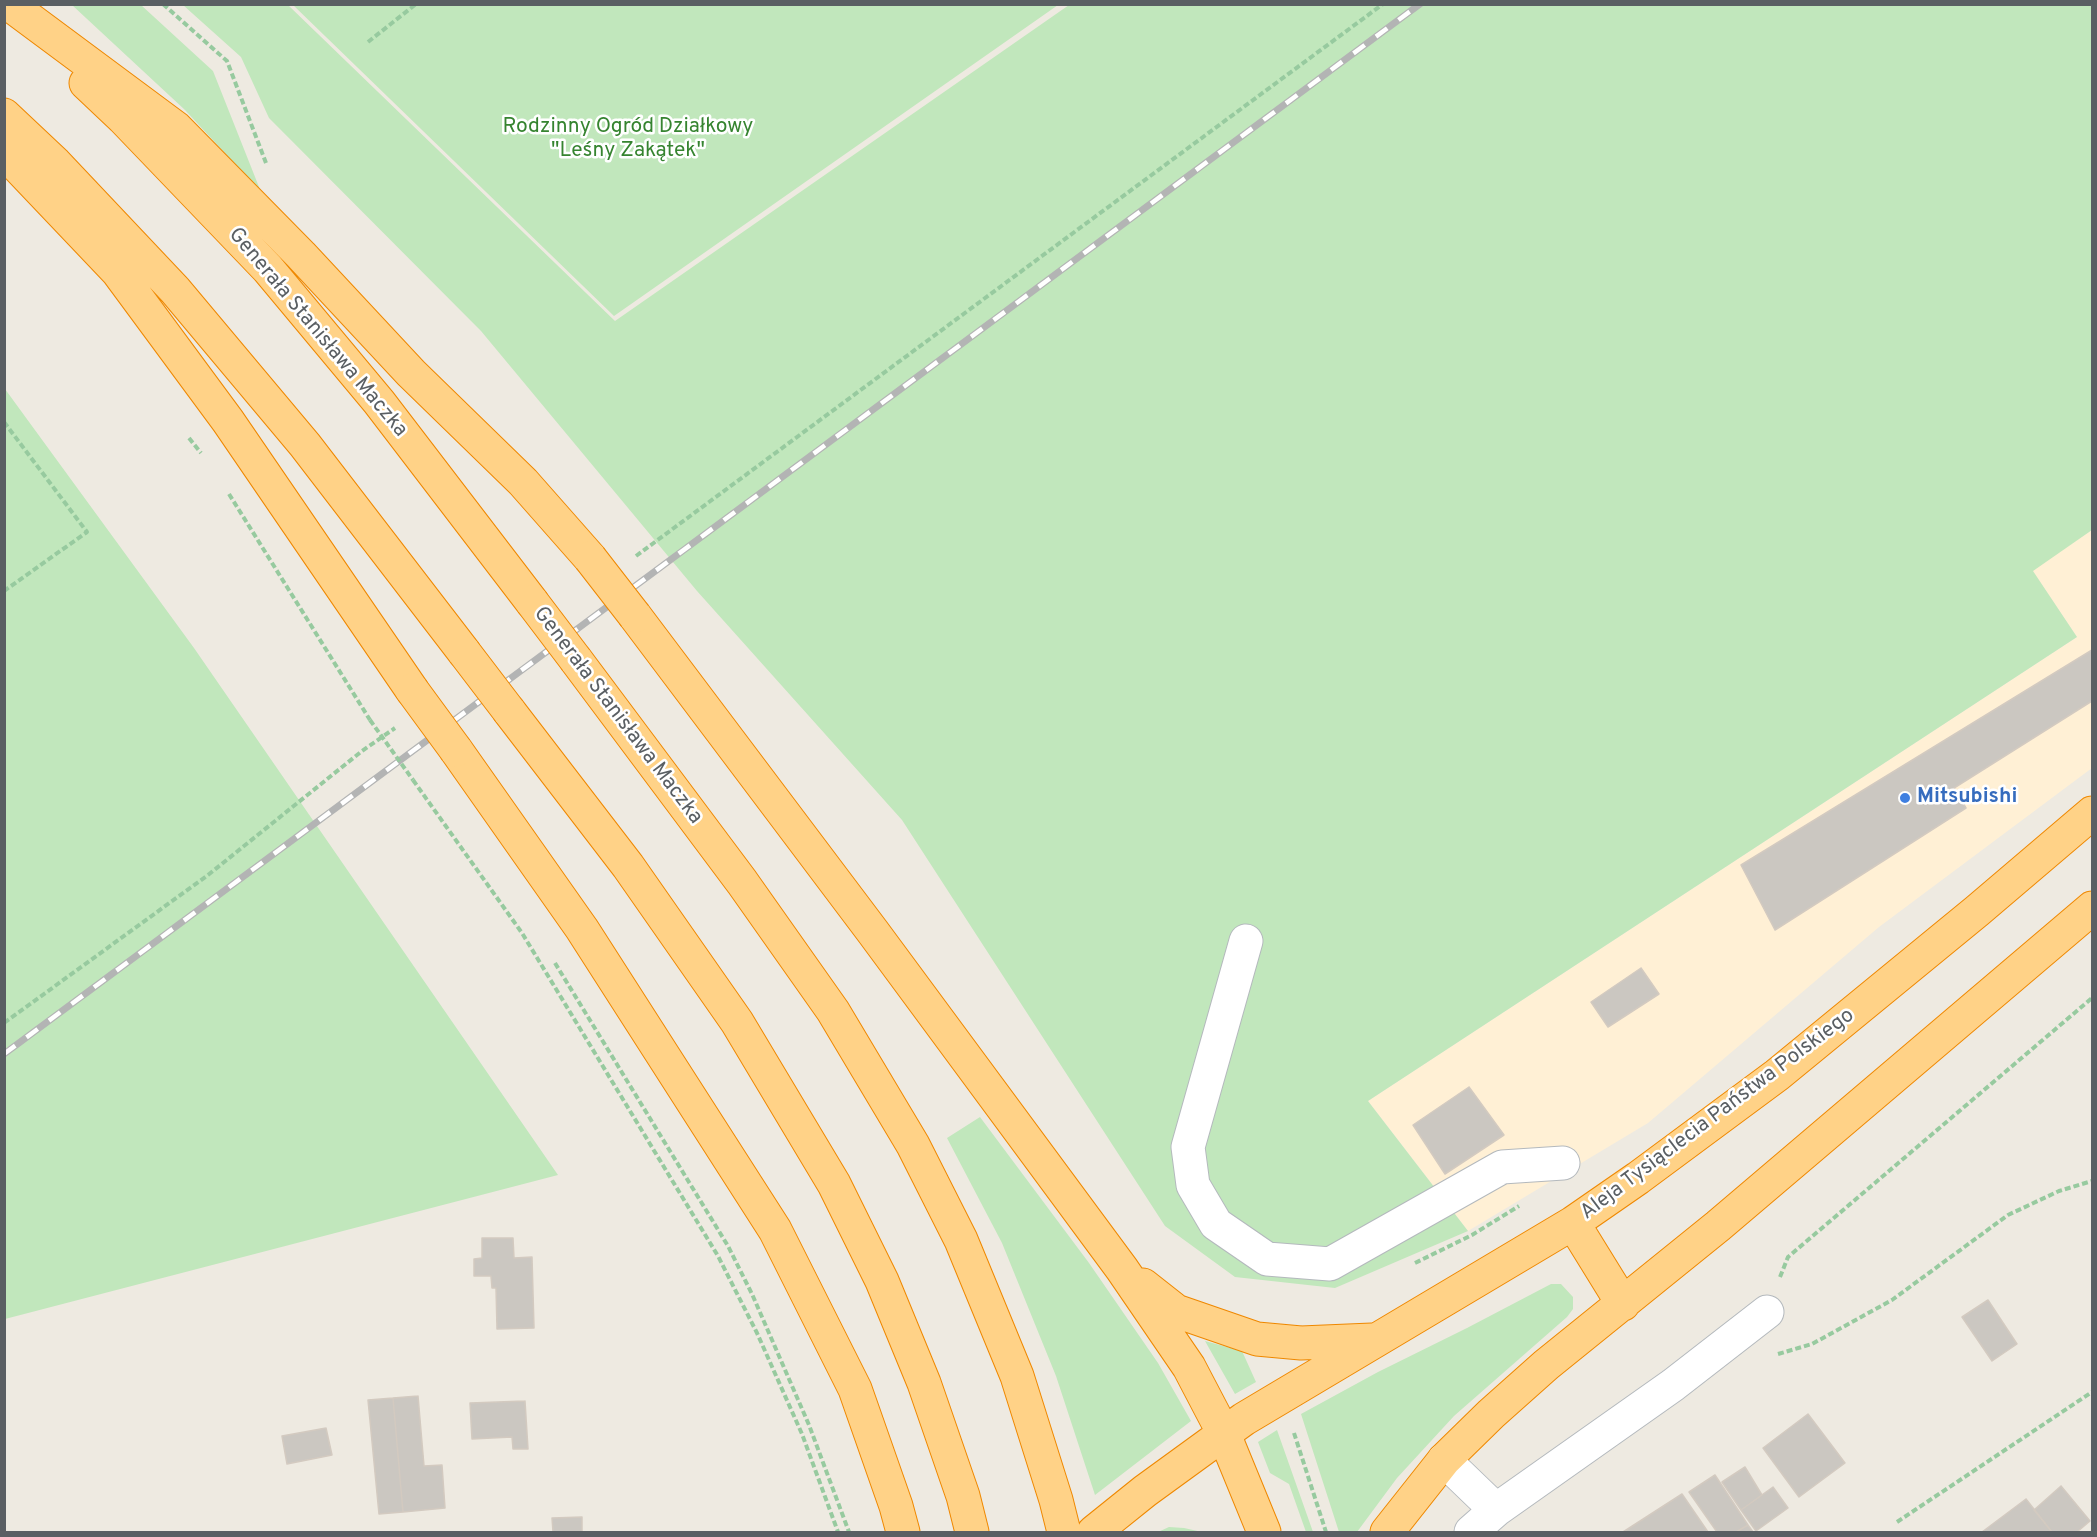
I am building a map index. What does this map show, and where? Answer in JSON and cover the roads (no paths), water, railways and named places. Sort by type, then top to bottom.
[{"type":"highway","points":[[9,4],[176,128],[301,255],[411,373],[522,482],[590,558],[873,932],[1122,1269],[1189,1367],[1223,1432],[1264,1533]]},
{"type":"highway","name":"Generała Stanisława Maczka","points":[[4,7],[123,118],[268,269],[379,402],[742,882],[833,1011],[913,1144],[961,1240],[1017,1376],[1056,1500],[1064,1533]]},
{"type":"highway","points":[[4,115],[55,163],[176,290],[305,445],[628,866],[737,1022],[834,1184],[882,1281],[924,1383],[963,1496],[972,1533]]},
{"type":"highway","points":[[4,152],[118,272],[228,421],[412,690],[582,929],[775,1230],[855,1389],[896,1506],[903,1533]]},
{"type":"highway","name":"Aleja Tysiąclecia Państwa Polskiego","points":[[1094,1533],[1223,1432],[1574,1223],[1696,1137],[1777,1075],[1969,918],[2092,813]]},
{"type":"highway","points":[[1387,1533],[1444,1460],[1546,1365],[1718,1226],[2092,908]]},
{"type":"highway","points":[[1574,1223],[1623,1304]]},
{"type":"highway","points":[[1122,1269],[1176,1311],[1257,1339],[1301,1343],[1377,1339]]},
{"type":"street","points":[[1246,941],[1188,1147],[1193,1185],[1216,1224],[1267,1258],[1330,1264],[1502,1167],[1563,1162]]},
{"type":"street","points":[[1471,1533],[1496,1510],[1673,1385],[1767,1312]]},
{"type":"street","points":[[1444,1460],[1496,1510]]},
{"type":"railway","points":[[4,1054],[1420,4]]},
{"type":"place","name":"Mitsubishi","points":[[1905,798]]},
{"type":"park label","name":"Rodzinny Ogród Działkowy \"Leśny Zakątek\"","points":[[628,140]]}]
